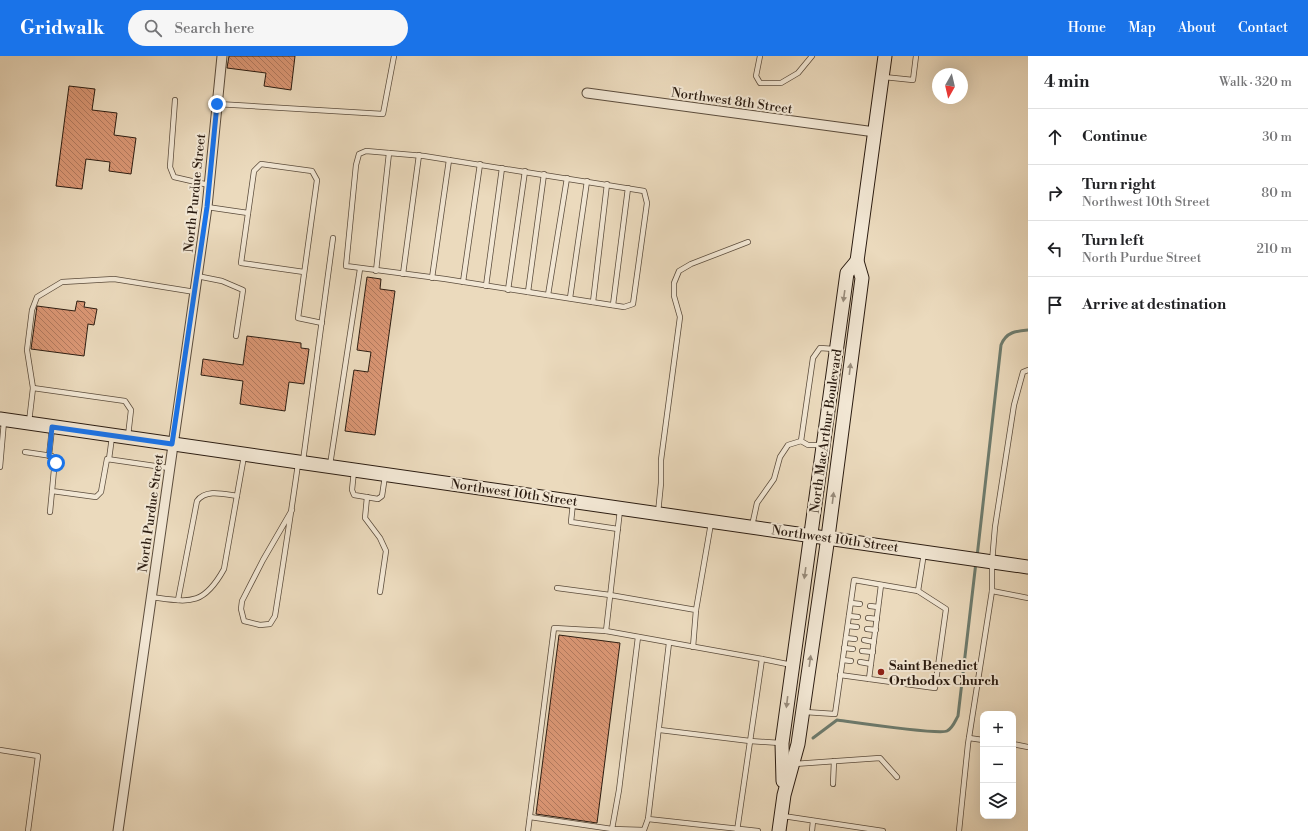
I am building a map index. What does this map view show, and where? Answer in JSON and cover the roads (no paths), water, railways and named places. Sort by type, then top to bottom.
[{"type":"main road","name":"North MacArthur Boulevard","points":[[779,831],[784,795],[798,744],[828,537],[862,278],[857,261],[885,56]]},
{"type":"main road","name":"North MacArthur Boulevard","points":[[784,795],[782,743],[822,445],[847,273],[857,261]]},
{"type":"main road","name":"Northwest 10th Street","points":[[2,419],[810,534],[1028,567]]},
{"type":"street","name":"North Purdue Street","points":[[118,831],[207,207],[222,56]]},
{"type":"street","name":"Northwest 8th Street","points":[[586,93],[875,132]]},
{"type":"lane","points":[[217,104],[383,114],[394,56]]},
{"type":"lane","points":[[760,56],[756,76],[760,83],[781,83],[798,72],[812,56]]},
{"type":"lane","points":[[882,77],[913,80],[916,56]]},
{"type":"lane","points":[[175,100],[170,167],[174,177],[209,185]]},
{"type":"lane","points":[[366,151],[418,155],[644,191],[647,203],[633,304],[624,307],[463,282],[346,266],[356,164],[360,154],[366,151]]},
{"type":"lane","points":[[376,271],[389,153]]},
{"type":"lane","points":[[403,274],[418,155]]},
{"type":"lane","points":[[432,278],[449,160]]},
{"type":"lane","points":[[304,272],[241,262],[254,171],[261,164],[312,171],[316,180],[304,272],[298,318],[322,323]]},
{"type":"lane","points":[[463,282],[480,164]]},
{"type":"lane","points":[[486,286],[502,168]]},
{"type":"lane","points":[[508,290],[525,172]]},
{"type":"lane","points":[[528,292],[544,174]]},
{"type":"lane","points":[[548,295],[567,178]]},
{"type":"lane","points":[[570,298],[587,181]]},
{"type":"lane","points":[[593,302],[607,184]]},
{"type":"lane","points":[[613,305],[628,188]]},
{"type":"lane","points":[[207,207],[248,213]]},
{"type":"lane","points":[[292,510],[263,560],[242,601],[241,609],[244,621],[260,625],[270,624],[275,616],[301,462],[333,238]]},
{"type":"lane","points":[[658,513],[661,483],[661,460],[680,317],[674,296],[674,283],[679,271],[691,264],[748,242]]},
{"type":"lane","points":[[330,466],[360,269]]},
{"type":"lane","points":[[197,276],[222,281],[243,290],[236,336]]},
{"type":"lane","points":[[28,423],[33,388],[27,350],[32,310],[37,297],[62,282],[114,279],[195,292]]},
{"type":"lane","points":[[801,441],[813,358],[820,348],[836,350]]},
{"type":"lane","points":[[959,831],[969,738],[992,591],[992,562],[995,527],[1014,405],[1023,372],[1028,370]]},
{"type":"lane","points":[[33,388],[125,401],[131,410],[128,437]]},
{"type":"lane","points":[[0,467],[2,419]]},
{"type":"lane","points":[[49,456],[52,427]]},
{"type":"lane","points":[[52,491],[96,497],[101,492],[105,461],[109,459],[112,435]]},
{"type":"lane","points":[[752,526],[757,503],[774,479],[780,457],[788,445],[801,441],[808,445],[822,445]]},
{"type":"lane","points":[[25,452],[49,456],[55,459],[56,463],[50,512]]},
{"type":"lane","points":[[151,597],[195,600],[209,592],[219,578],[224,570],[244,454]]},
{"type":"lane","points":[[109,459],[169,468]]},
{"type":"lane","points":[[354,470],[352,490],[354,495],[378,499],[382,496],[386,474]]},
{"type":"lane","points":[[178,600],[197,501],[200,497],[208,493],[237,496]]},
{"type":"lane","points":[[367,497],[365,518],[380,538],[386,551],[380,592]]},
{"type":"lane","points":[[574,501],[571,522],[618,529]]},
{"type":"lane","points":[[606,631],[620,507]]},
{"type":"lane","points":[[693,647],[696,610],[711,521]]},
{"type":"lane","points":[[918,591],[924,552]]},
{"type":"lane","points":[[803,712],[835,714],[840,675],[854,580],[918,591],[946,609],[935,688],[840,675]]},
{"type":"lane","points":[[869,679],[881,585]]},
{"type":"lane","points":[[557,588],[610,595],[696,610]]},
{"type":"lane","points":[[992,591],[1028,598]]},
{"type":"lane","points":[[851,603],[860,604]]},
{"type":"lane","points":[[870,606],[878,607]]},
{"type":"lane","points":[[849,616],[858,617]]},
{"type":"lane","points":[[868,618],[877,620]]},
{"type":"lane","points":[[848,626],[857,627]]},
{"type":"lane","points":[[528,831],[554,628],[606,631],[762,658],[792,665]]},
{"type":"lane","points":[[867,629],[876,630]]},
{"type":"lane","points":[[611,830],[619,790],[638,637]]},
{"type":"lane","points":[[846,638],[855,639]]},
{"type":"lane","points":[[864,640],[874,642]]},
{"type":"lane","points":[[530,817],[611,830],[644,830],[648,819],[660,730],[669,643]]},
{"type":"lane","points":[[844,648],[853,649]]},
{"type":"lane","points":[[862,650],[873,652]]},
{"type":"lane","points":[[737,830],[762,658]]},
{"type":"lane","points":[[843,660],[851,661]]},
{"type":"lane","points":[[860,662],[871,664]]},
{"type":"lane","points":[[660,730],[750,741],[782,743]]},
{"type":"lane","points":[[969,738],[980,740]]},
{"type":"lane","points":[[1016,745],[1028,747]]},
{"type":"lane","points":[[0,750],[38,756],[28,831]]},
{"type":"lane","points":[[792,764],[880,758],[896,777]]},
{"type":"lane","points":[[833,784],[834,761]]},
{"type":"lane","points":[[781,816],[883,831]]},
{"type":"lane","points":[[648,819],[737,830],[758,831]]},
{"type":"lane","points":[[812,831],[813,821]]},
{"type":"waterway","points":[[977,557],[1001,345],[1006,337],[1012,333],[1028,330]]},
{"type":"waterway","points":[[813,738],[837,720],[895,728],[941,732],[947,731],[951,728],[958,716],[976,562]]},
{"type":"place","name":"Saint Benedict Orthodox Church","points":[[881,672]]}]
